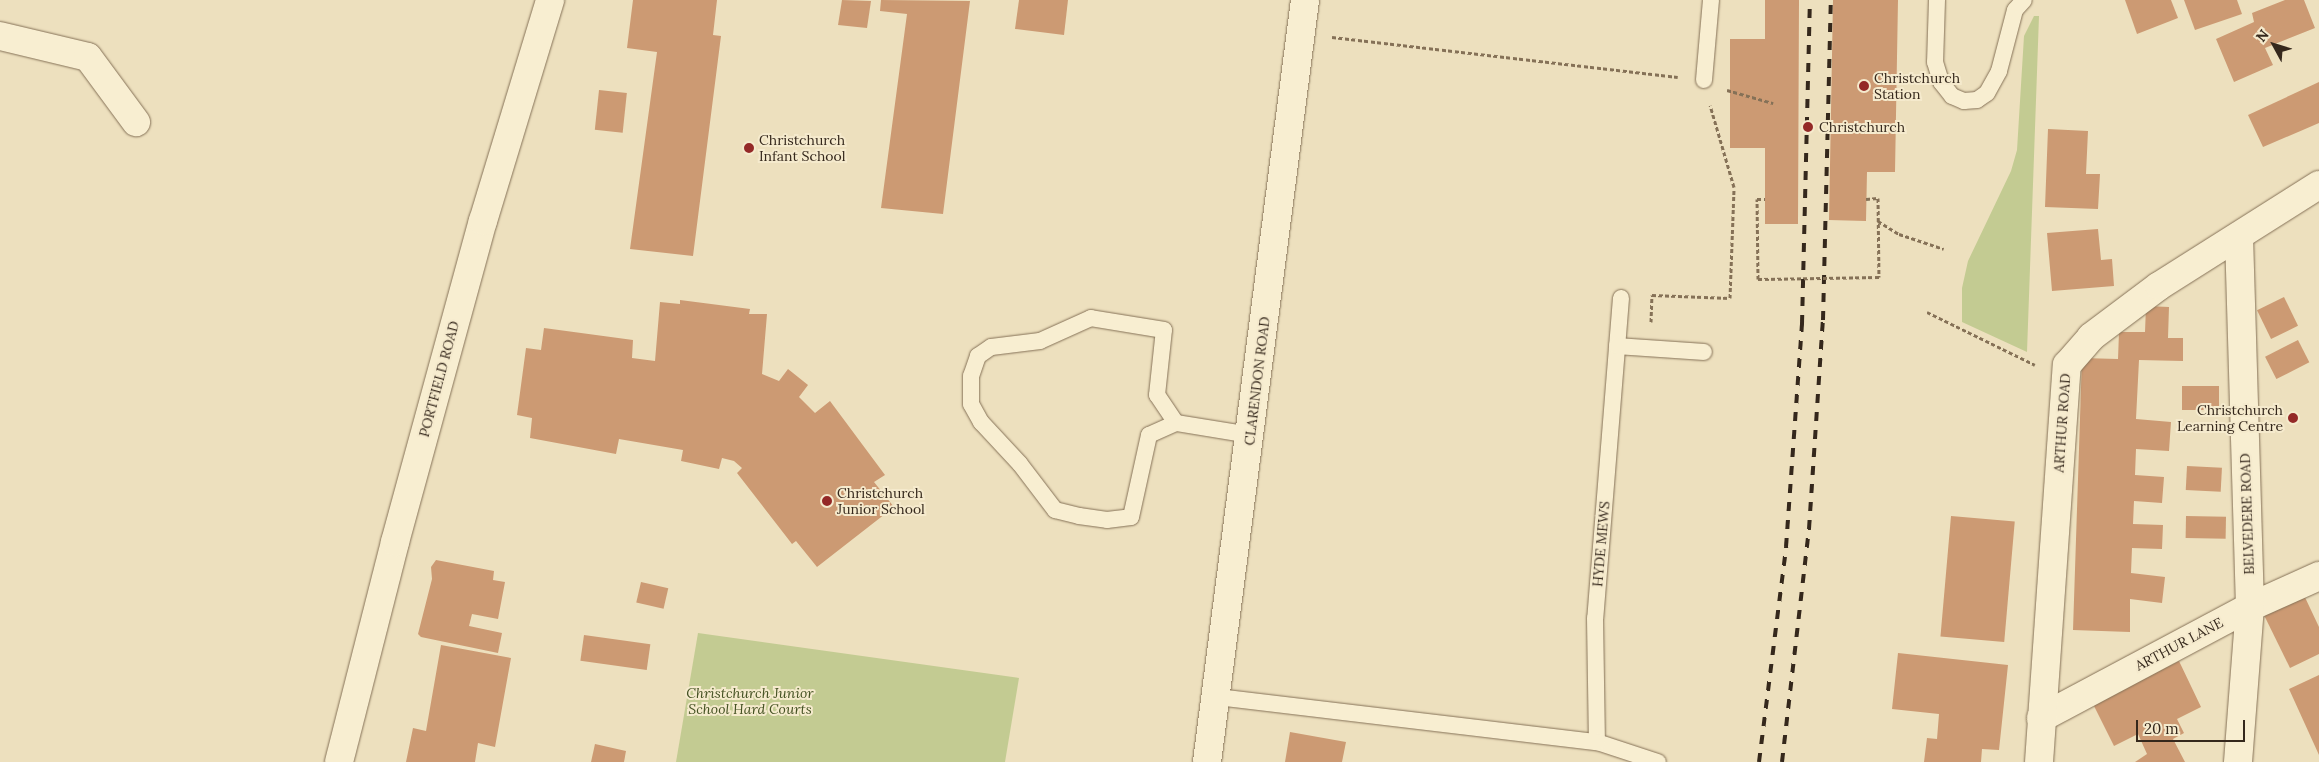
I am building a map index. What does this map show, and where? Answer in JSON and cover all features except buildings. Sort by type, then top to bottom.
[{"type":"street","name":"PORTFIELD ROAD","points":[[339,762],[392,551],[475,250],[550,0]]},
{"type":"street","name":"CLARENDON ROAD","points":[[1207,762],[1250,435],[1299,33],[1306,0]]},
{"type":"street","points":[[0,36],[88,57],[136,122]]},
{"type":"street","name":"ARTHUR ROAD","points":[[2039,762],[2067,365],[2091,337],[2159,286],[2319,185]]},
{"type":"street","name":"BELVEDERE ROAD","points":[[2238,762],[2250,606],[2239,236]]},
{"type":"street","name":"ARTHUR LANE","points":[[2041,718],[2250,606],[2319,576]]},
{"type":"lane","points":[[1704,80],[1711,0]]},
{"type":"lane","points":[[1937,0],[1935,62],[1941,82],[1952,96],[1964,101],[1977,100],[1987,93],[1999,71],[2015,10],[2024,0]]},
{"type":"lane","name":"HYDE MEWS","points":[[1596,742],[1595,618],[1621,298]]},
{"type":"lane","points":[[1176,423],[1156,395],[1164,330],[1091,318],[1040,342],[991,347],[978,356],[971,376],[970,404],[981,422],[1020,464],[1055,510],[1079,516],[1107,520],[1131,517],[1149,435],[1176,423],[1250,435]]},
{"type":"lane","points":[[1618,346],[1704,352]]},
{"type":"lane","points":[[1216,697],[1596,742],[1658,762]]},
{"type":"path","points":[[1299,33],[1704,80],[1730,92],[1773,103]]},
{"type":"path","points":[[1650,348],[1652,295],[1730,298],[1734,187],[1704,80]]},
{"type":"path","points":[[1765,199],[1757,199],[1758,279],[1878,277],[1878,198],[1866,199]]},
{"type":"path","points":[[1878,221],[1899,234],[1944,249]]},
{"type":"path","points":[[1927,312],[2066,379]]},
{"type":"green space","points":[[2034,16],[2039,16],[2027,352],[1962,322],[1962,288],[1968,261],[2011,171],[2017,150],[2024,36]]},
{"type":"green space","name":"Christchurch Junior School Hard Courts","points":[[698,633],[1019,678],[1005,762],[676,762]]},
{"type":"railway","points":[[1759,762],[1786,547],[1802,324],[1810,0]]},
{"type":"railway","points":[[1782,762],[1809,529],[1823,320],[1831,0]]},
{"type":"place","name":"Christchurch Station","points":[[1864,86]]},
{"type":"place","name":"Christchurch","points":[[1808,127]]},
{"type":"place","name":"Christchurch Infant School","points":[[749,148]]},
{"type":"place","name":"Christchurch Learning Centre","points":[[2293,418]]},
{"type":"place","name":"Christchurch Junior School","points":[[827,501]]}]
